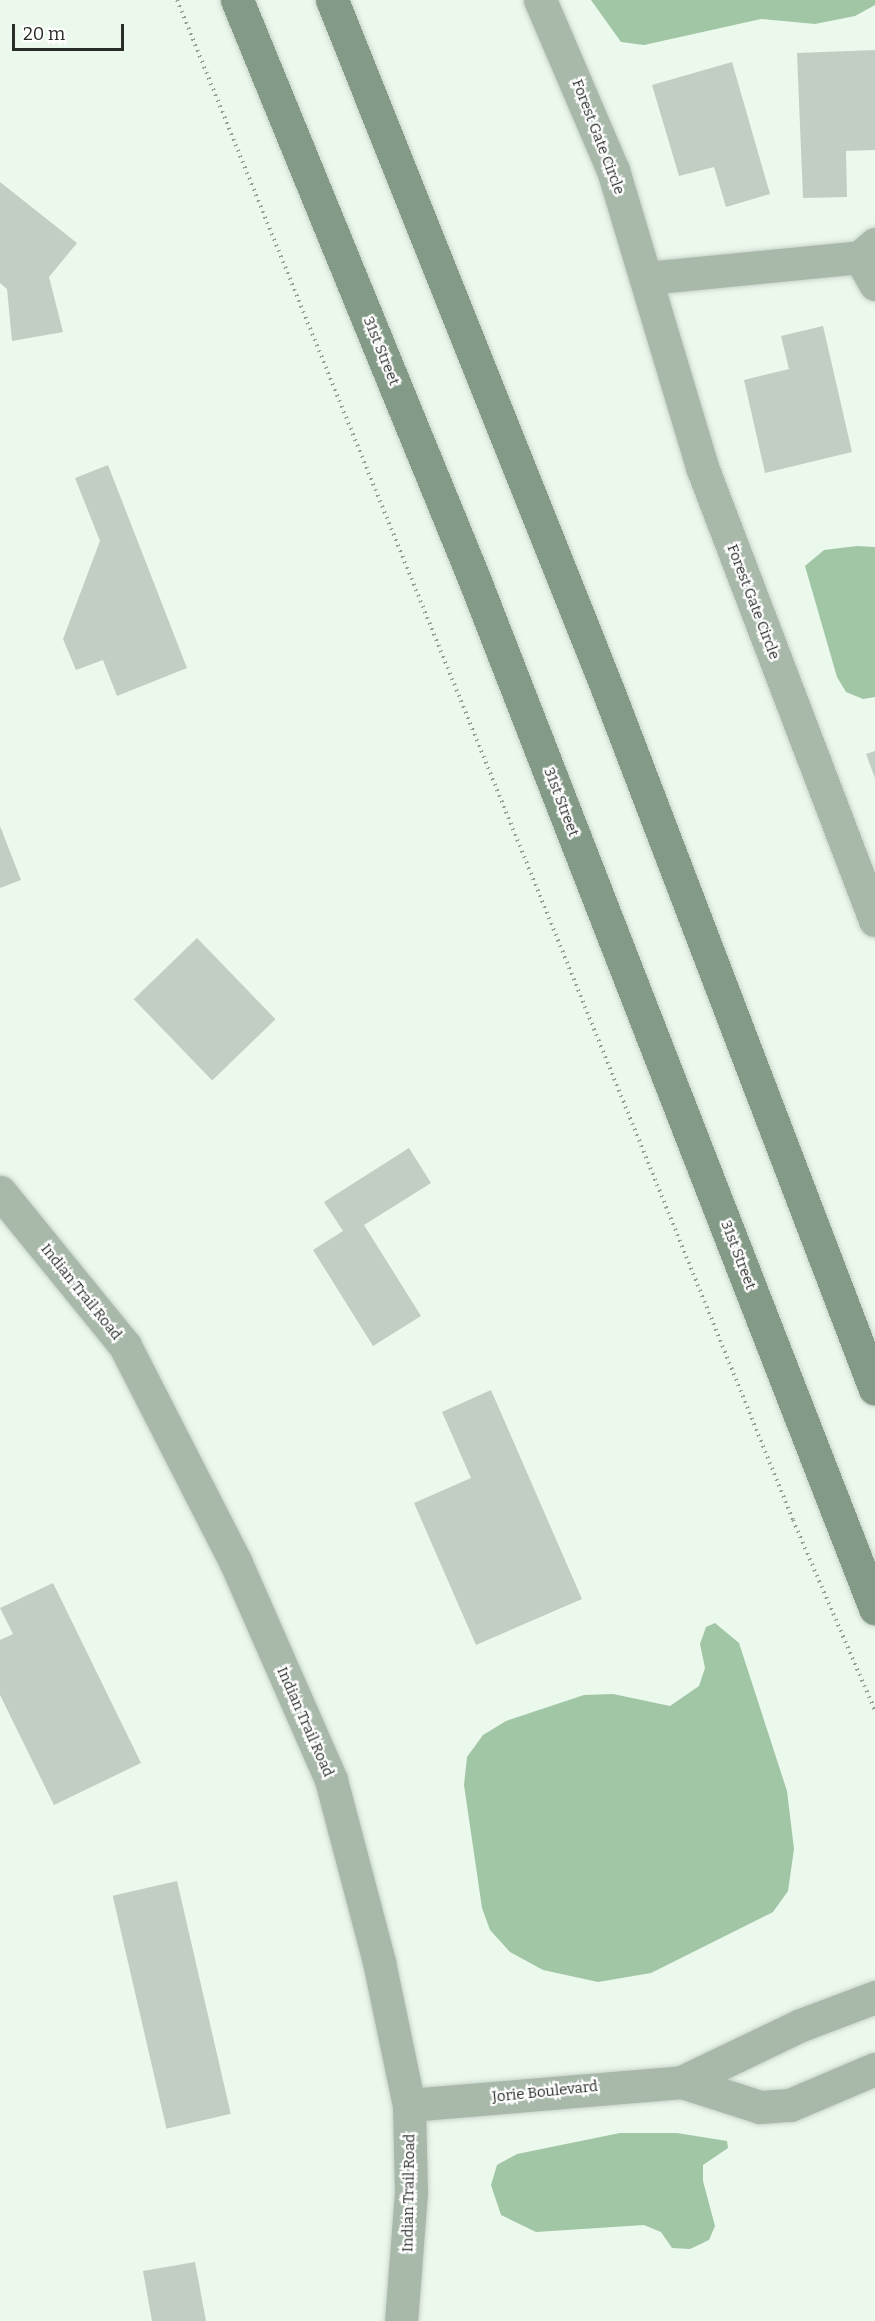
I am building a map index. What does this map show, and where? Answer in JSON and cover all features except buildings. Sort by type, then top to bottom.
[{"type":"main road","name":"31st Street","points":[[237,0],[474,576],[875,1608]]},
{"type":"main road","points":[[332,0],[607,688],[875,1389]]},
{"type":"street","name":"Forest Gate Circle","points":[[540,0],[585,98],[647,278],[702,467],[875,920]]},
{"type":"street","points":[[647,278],[870,262]]},
{"type":"street","name":"Indian Trail Road","points":[[0,1192],[125,1346],[235,1561],[331,1780],[379,1962],[409,2105],[411,2203],[401,2321]]},
{"type":"street","name":"Jorie Boulevard","points":[[682,2082],[801,2025],[875,1997]]},
{"type":"street","name":"Jorie Boulevard","points":[[409,2105],[682,2082],[770,2106],[790,2105],[875,2069]]},
{"type":"path","points":[[177,0],[789,1509],[875,1710]]},
{"type":"shaded area","points":[[591,0],[875,0],[875,5],[855,16],[815,24],[761,19],[644,45],[621,42]]},
{"type":"shaded area","points":[[857,546],[875,547],[875,697],[863,699],[846,692],[837,677],[805,566],[824,550]]},
{"type":"shaded area","points":[[715,1623],[739,1643],[787,1791],[794,1849],[788,1891],[773,1912],[651,1973],[598,1982],[543,1970],[510,1952],[490,1930],[482,1908],[464,1785],[467,1757],[483,1735],[506,1721],[584,1695],[613,1694],[670,1706],[699,1686],[705,1668],[700,1644],[706,1627]]},
{"type":"shaded area","points":[[620,2133],[677,2133],[727,2141],[728,2148],[703,2165],[703,2181],[715,2226],[709,2240],[690,2249],[672,2248],[661,2232],[644,2225],[536,2232],[501,2215],[491,2185],[497,2165],[517,2154]]}]
